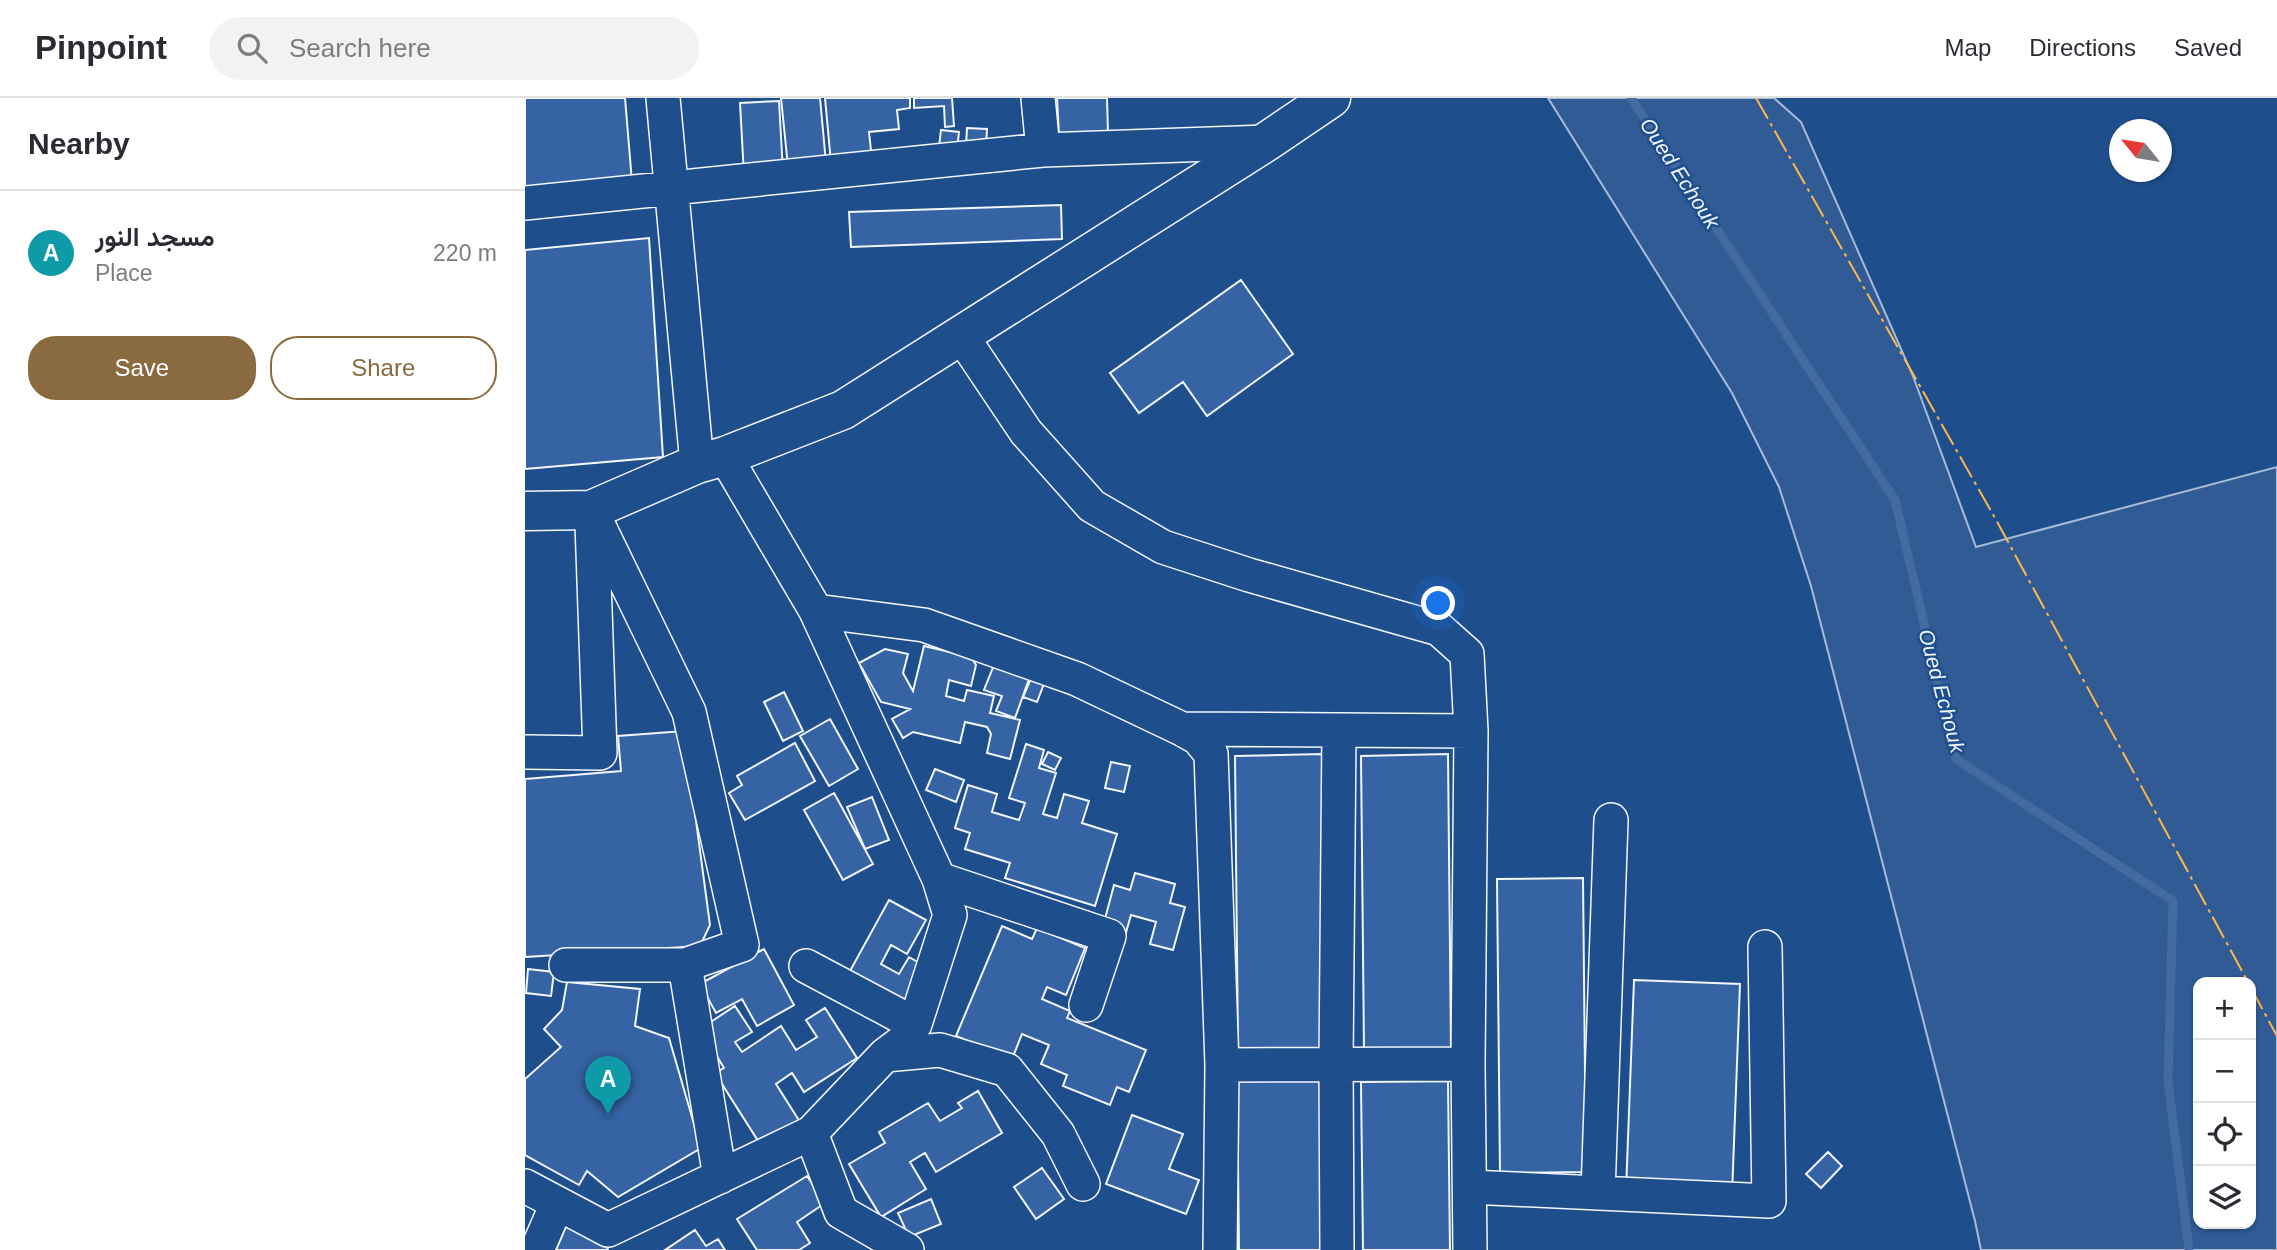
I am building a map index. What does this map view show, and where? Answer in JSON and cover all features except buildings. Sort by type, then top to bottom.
[{"type":"main road","points":[[525,511],[591,510],[711,460],[843,410],[1331,98]]},
{"type":"street","points":[[525,1186],[613,1240],[720,1177],[811,1133],[885,1055],[905,1040],[915,1024],[950,915],[939,879],[816,611],[711,460],[671,189],[663,98]]},
{"type":"street","points":[[1038,98],[1043,150]]},
{"type":"street","points":[[525,203],[1043,150],[1266,142]]},
{"type":"street","points":[[961,335],[1026,432],[1092,506],[1163,547],[1249,575],[1439,629],[1467,654],[1471,731],[1468,1064],[1470,1250]]},
{"type":"street","points":[[525,752],[600,753],[591,510]]},
{"type":"street","points":[[566,965],[685,965],[742,945],[689,712],[591,510]]},
{"type":"street","points":[[816,611],[924,625],[1077,679],[1198,738],[1210,754],[1222,1065],[1220,1250]]},
{"type":"street","points":[[1182,729],[1471,731]]},
{"type":"street","points":[[1337,1250],[1339,731]]},
{"type":"street","points":[[1598,1193],[1611,820]]},
{"type":"street","points":[[939,879],[1109,936],[1086,1005]]},
{"type":"street","points":[[1470,1187],[1769,1201],[1765,947]]},
{"type":"street","points":[[685,965],[720,1177]]},
{"type":"street","points":[[806,966],[915,1024]]},
{"type":"street","points":[[885,1055],[940,1050],[1007,1070],[1058,1134],[1083,1184]]},
{"type":"street","points":[[1222,1065],[1468,1064]]},
{"type":"street","points":[[811,1133],[841,1212],[907,1250]]},
{"type":"street","points":[[537,1250],[557,1204]]},
{"type":"shaded area","points":[[1548,98],[1774,98],[1801,122],[1913,376],[1976,547],[2277,467],[2277,1250],[1981,1250],[1811,586],[1779,487],[1732,393]]},
{"type":"waterway","name":"Oued Echouk","points":[[1631,98],[1895,500],[1956,759],[2173,901],[2168,1081],[2189,1250]]},
{"type":"power","points":[[1756,98],[1995,518],[2245,977]]},
{"type":"power","points":[[2256,997],[2277,1036]]},
{"type":"place","name":"مسجد النور","points":[[608,1114]]}]
